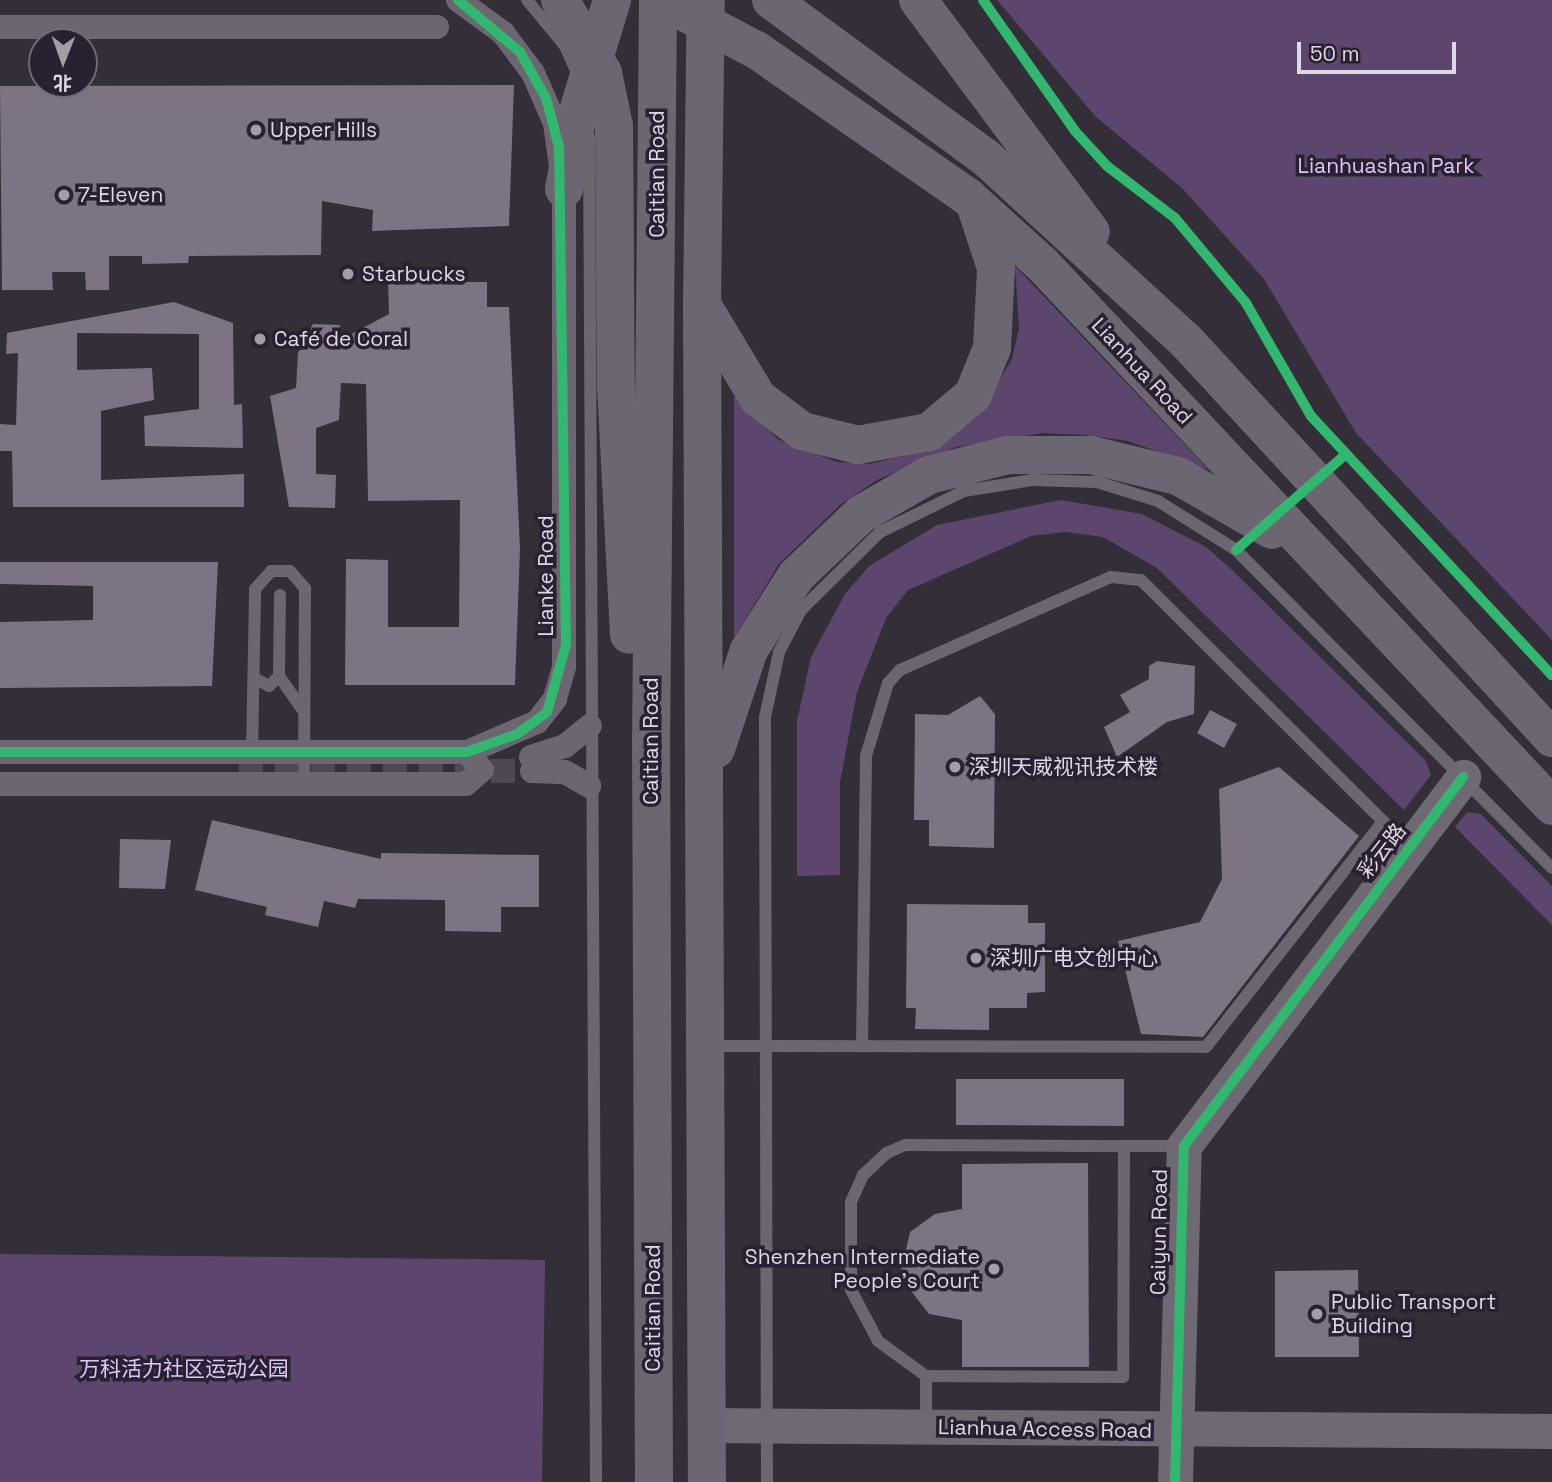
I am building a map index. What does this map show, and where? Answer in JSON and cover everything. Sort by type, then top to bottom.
[{"type":"main road","points":[[560,0],[603,73],[614,126],[622,538],[633,682],[650,746]]},
{"type":"main road","points":[[564,189],[579,108],[612,0]]},
{"type":"main road","points":[[771,0],[985,157],[1186,342]]},
{"type":"main road","points":[[918,0],[1079,218],[1186,342],[1552,738]]},
{"type":"main road","points":[[674,2],[702,306],[707,1482]]},
{"type":"main road","name":"Caitian Road","points":[[654,1482],[650,746],[657,304],[674,2]]},
{"type":"main road","name":"Lianhua Road","points":[[674,2],[758,51],[968,197],[1042,264],[1552,806]]},
{"type":"main road","points":[[702,306],[758,398],[791,424],[858,445],[929,432],[973,395],[994,341],[993,251],[968,197]]},
{"type":"main road","points":[[704,791],[730,696],[772,608],[828,542],[884,499],[929,475],[1008,456],[1130,461],[1220,496],[1328,568]]},
{"type":"main road","name":"彩云路","points":[[1409,847],[1463,777]]},
{"type":"main road","name":"Caiyun Road","points":[[1175,1482],[1184,1146],[1409,847]]},
{"type":"main road","name":"Lianhua Access Road","points":[[707,1425],[1552,1431]]},
{"type":"street","name":"Lianke Road","points":[[0,752],[467,752],[537,722],[555,699],[564,667],[564,189],[555,123],[533,73],[503,33],[458,0]]},
{"type":"street","points":[[0,27],[438,27]]},
{"type":"street","points":[[589,786],[565,772],[531,764],[565,746],[590,726]]},
{"type":"street","points":[[0,784],[466,784],[482,770],[467,752]]},
{"type":"lane","points":[[527,0],[570,57],[588,122],[589,786],[596,1482]]},
{"type":"lane","points":[[767,1482],[764,728],[771,676],[787,633],[832,575],[880,532],[936,502],[1033,480],[1097,482],[1158,501],[1236,550],[1552,868]]},
{"type":"lane","points":[[252,752],[255,589],[271,571],[290,572],[305,588],[304,784]]},
{"type":"lane","points":[[862,1046],[866,756],[888,683],[900,670],[1111,577],[1141,580],[1409,847]]},
{"type":"lane","points":[[280,595],[279,676],[304,712]]},
{"type":"lane","points":[[254,678],[269,686],[279,676]]},
{"type":"lane","points":[[705,1046],[1206,1047],[1383,821]]},
{"type":"lane","points":[[1124,1146],[1123,1377],[926,1376],[878,1341],[851,1290],[851,1202],[863,1175],[905,1145],[1184,1146]]},
{"type":"lane","points":[[926,1376],[926,1427]]},
{"type":"green space","name":"Lianhuashan Park","points":[[997,0],[1552,0],[1552,640],[1356,433],[1264,279],[1182,188],[1096,117]]},
{"type":"green space","points":[[1015,266],[1209,470],[1128,441],[1085,435],[1042,433],[956,447],[877,480],[841,504],[779,564],[734,638],[734,396],[779,440],[837,462],[869,464],[930,450],[980,413],[1012,359],[1019,328]]},
{"type":"green space","points":[[1061,500],[1142,514],[1206,547],[1230,568],[1426,761],[1431,775],[1404,810],[1157,568],[1103,537],[1066,532],[1031,536],[908,590],[886,618],[857,692],[840,782],[840,875],[797,876],[797,721],[811,657],[845,594],[869,566],[937,525]]},
{"type":"green space","points":[[1467,812],[1481,814],[1552,886],[1552,925],[1455,827]]},
{"type":"green space","name":"万科活力社区运动公园","points":[[0,1254],[545,1260],[542,1482],[0,1482]]},
{"type":"building","points":[[514,85],[509,226],[372,231],[373,210],[322,201],[321,255],[189,256],[188,263],[142,264],[142,256],[109,256],[109,290],[86,290],[85,272],[52,272],[53,290],[2,290],[0,86],[28,86],[28,98],[98,98],[98,86]]},
{"type":"building","points":[[388,282],[487,282],[487,307],[509,307],[520,549],[515,685],[345,685],[346,559],[388,560],[388,627],[459,627],[460,500],[368,501],[366,384],[341,383],[339,420],[316,428],[316,474],[336,475],[335,508],[289,507],[270,396],[296,388],[298,353],[313,324],[340,325],[340,340],[389,314]]},
{"type":"building","points":[[174,302],[233,323],[234,405],[242,404],[243,448],[145,446],[144,416],[199,409],[199,334],[77,333],[77,370],[152,368],[154,400],[101,411],[101,480],[244,474],[244,507],[13,507],[12,451],[0,451],[0,424],[16,425],[18,353],[6,354],[7,333]]},
{"type":"building","points":[[0,562],[218,562],[212,686],[0,688],[0,622],[93,620],[93,586],[0,584]]},
{"type":"building","points":[[1157,661],[1195,666],[1194,714],[1167,722],[1117,757],[1104,727],[1130,712],[1120,695],[1149,679],[1149,666]]},
{"type":"building","name":"深圳天威视讯技术楼","points":[[980,696],[995,714],[994,848],[929,846],[929,820],[914,820],[915,714],[948,715]]},
{"type":"building","points":[[1210,710],[1237,724],[1224,748],[1197,733]]},
{"type":"building","points":[[1279,767],[1359,836],[1203,1037],[1141,1034],[1118,941],[1200,922],[1222,879],[1219,789]]},
{"type":"building","points":[[212,820],[381,859],[381,853],[539,855],[539,907],[501,907],[501,932],[445,931],[445,900],[358,899],[355,908],[324,901],[318,927],[265,915],[267,907],[195,890]]},
{"type":"building","points":[[120,839],[171,840],[165,889],[119,888]]},
{"type":"building","name":"深圳广电文创中心","points":[[907,904],[1028,905],[1028,923],[1045,923],[1045,992],[1027,993],[1027,1008],[989,1008],[989,1030],[915,1029],[916,1008],[906,1008]]},
{"type":"building","points":[[956,1079],[1124,1079],[1124,1126],[956,1125]]},
{"type":"building","name":"Shenzhen Intermediate People's Court","points":[[1088,1163],[1089,1367],[962,1367],[962,1320],[929,1314],[900,1277],[910,1232],[935,1214],[962,1209],[962,1164]]},
{"type":"building","name":"Public Transport Building","points":[[1358,1270],[1359,1357],[1275,1357],[1275,1271]]},
{"type":"tunnel","points":[[239,772],[532,771]]},
{"type":"cycle path","points":[[0,752],[467,752],[517,734],[547,712],[566,645],[559,147],[546,98],[520,52],[458,0]]},
{"type":"cycle path","points":[[983,0],[1075,131],[1107,166],[1175,218],[1246,303],[1311,416],[1552,675]]},
{"type":"cycle path","points":[[1236,550],[1346,454]]},
{"type":"cycle path","points":[[1175,1482],[1184,1146],[1463,777]]},
{"type":"place","name":"Upper Hills","points":[[256,130]]},
{"type":"place","name":"7-Eleven","points":[[64,195]]},
{"type":"place","name":"Starbucks","points":[[348,274]]},
{"type":"place","name":"Café de Coral","points":[[260,339]]},
{"type":"place","name":"深圳天威视讯技术楼","points":[[955,767]]},
{"type":"place","name":"深圳广电文创中心","points":[[976,958]]},
{"type":"place","name":"Shenzhen Intermediate People's Court","points":[[994,1269]]},
{"type":"place","name":"Public Transport Building","points":[[1317,1314]]}]
